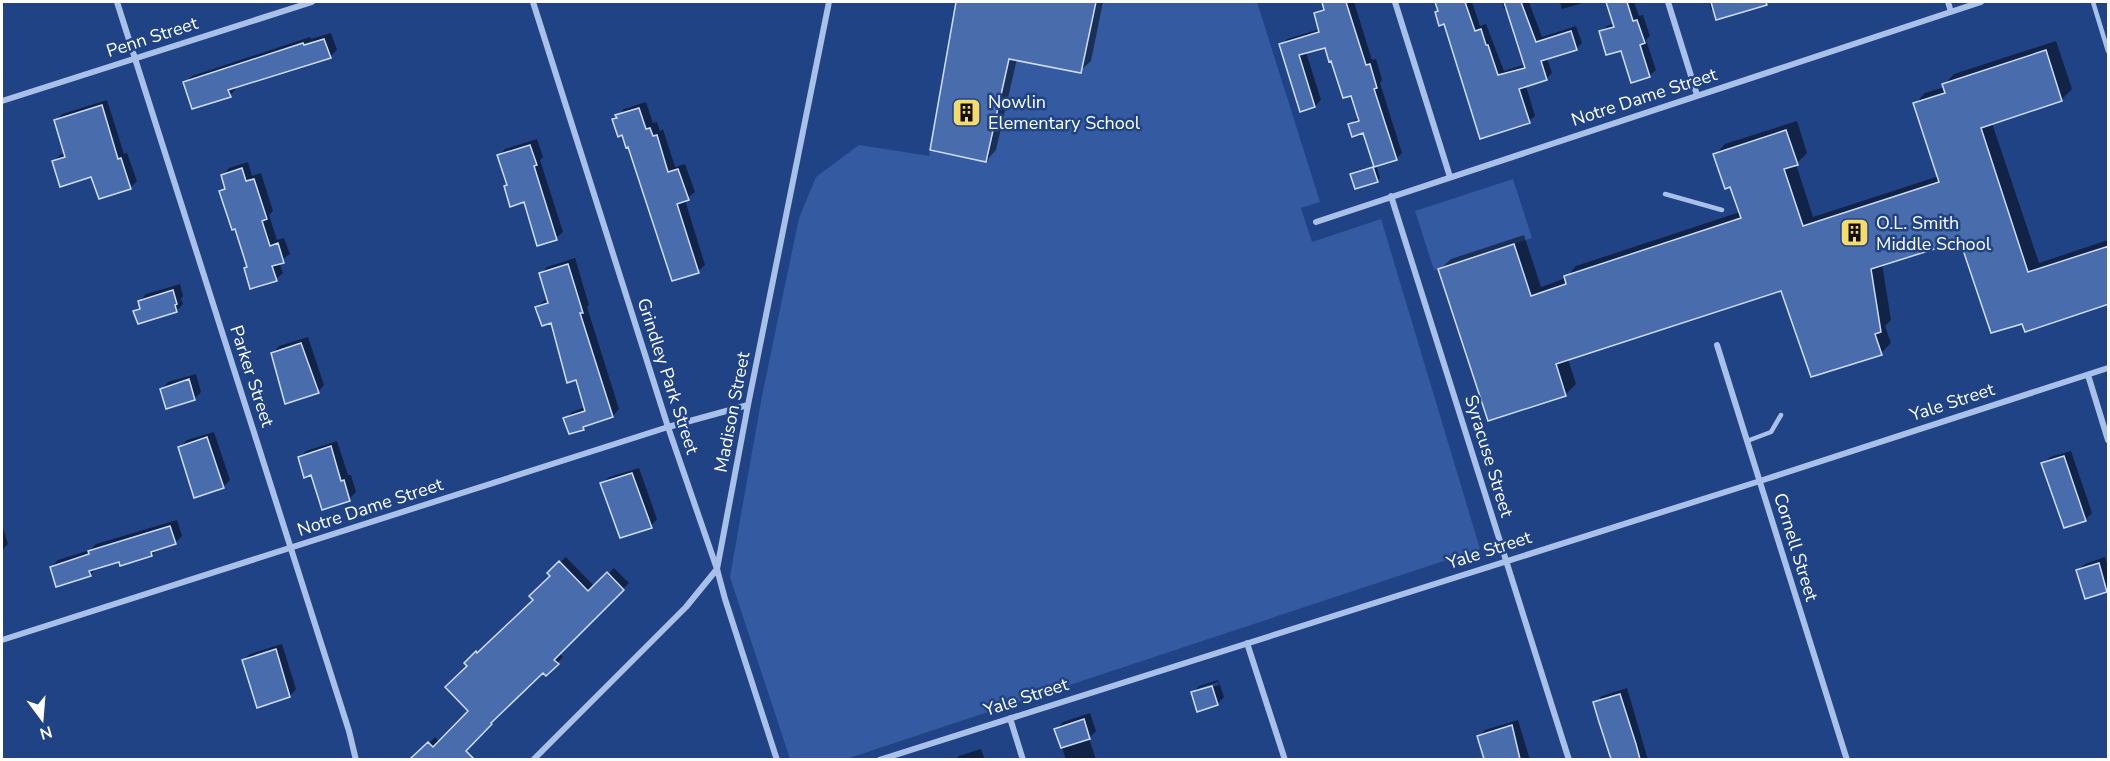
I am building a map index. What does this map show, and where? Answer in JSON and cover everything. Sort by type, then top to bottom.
[{"type":"street","name":"Parker Street","points":[[117,2],[356,759]]},
{"type":"street","name":"Penn Street","points":[[2,101],[312,2]]},
{"type":"street","name":"Grindley Park Street","points":[[533,2],[668,427],[717,569],[777,759]]},
{"type":"street","name":"Madison Street","points":[[533,759],[686,607],[717,569],[829,2]]},
{"type":"street","points":[[1395,2],[1450,177]]},
{"type":"street","points":[[1668,2],[1697,95]]},
{"type":"street","points":[[1948,2],[1951,12]]},
{"type":"street","name":"Notre Dame Street","points":[[1316,222],[1981,2]]},
{"type":"street","name":"Syracuse Street","points":[[1391,196],[1569,759]]},
{"type":"street","name":"Cornell Street","points":[[1717,345],[1847,759]]},
{"type":"street","name":"Yale Street","points":[[879,759],[1760,481],[2109,368]]},
{"type":"street","points":[[2088,375],[2109,440]]},
{"type":"street","name":"Notre Dame Street","points":[[2,640],[668,427],[748,405]]},
{"type":"street","points":[[1247,643],[1285,759]]},
{"type":"street","points":[[1010,718],[1023,759]]},
{"type":"street","points":[[541,752],[543,759]]},
{"type":"lane","points":[[2092,2],[2109,51]]},
{"type":"lane","points":[[1665,194],[1722,210]]},
{"type":"lane","points":[[1747,441],[1771,432],[1781,415]]},
{"type":"shaded area","points":[[1096,2],[1257,2],[1320,202],[1301,208],[1312,242],[1381,219],[1480,549],[843,760],[790,759],[730,577],[762,396],[799,218],[816,177],[859,145],[929,156],[930,150],[988,162],[1009,59],[1081,72]]},
{"type":"shaded area","points":[[1513,179],[1532,238],[1434,270],[1415,211]]},
{"type":"building","name":"Nowlin Elementary School","points":[[956,2],[1096,2],[1081,73],[1009,59],[986,162],[930,150]]},
{"type":"building","points":[[1322,2],[1346,2],[1366,65],[1370,64],[1377,88],[1374,89],[1397,160],[1374,167],[1363,133],[1352,137],[1348,124],[1359,121],[1351,96],[1343,98],[1325,48],[1299,55],[1315,107],[1300,112],[1279,44],[1319,32],[1314,13],[1324,10]]},
{"type":"building","points":[[1435,2],[1465,2],[1475,31],[1481,29],[1498,75],[1525,68],[1504,2],[1521,2],[1536,42],[1571,31],[1577,50],[1541,61],[1547,80],[1519,89],[1530,123],[1480,139],[1444,24],[1439,26]]},
{"type":"building","points":[[1606,2],[1627,2],[1633,21],[1637,20],[1645,43],[1640,45],[1650,77],[1631,83],[1621,51],[1606,55],[1599,31],[1614,27]]},
{"type":"building","points":[[1711,2],[1766,2],[1767,5],[1716,20]]},
{"type":"building","points":[[324,39],[331,58],[228,90],[231,97],[192,109],[183,82],[303,43],[304,45]]},
{"type":"building","name":"O.L. Smith Middle School","points":[[2046,50],[2062,101],[1981,128],[2028,272],[2109,246],[2109,304],[2025,332],[2022,324],[1991,333],[1960,241],[1871,269],[1881,332],[1875,334],[1882,355],[1811,377],[1781,291],[1556,364],[1566,396],[1488,421],[1438,269],[1514,244],[1531,296],[1566,284],[1564,276],[1741,218],[1730,187],[1725,189],[1713,154],[1786,130],[1798,165],[1784,169],[1803,226],[1939,182],[1913,103],[1945,93],[1942,84]]},
{"type":"building","points":[[102,105],[118,159],[121,158],[131,189],[99,199],[91,177],[60,187],[52,161],[65,157],[54,120]]},
{"type":"building","points":[[639,108],[646,129],[650,128],[653,136],[657,135],[668,172],[678,169],[689,200],[677,204],[699,273],[672,281],[628,147],[626,148],[622,135],[618,137],[612,119],[617,118],[615,115]]},
{"type":"building","points":[[530,145],[537,165],[534,166],[557,240],[537,246],[524,202],[510,207],[504,186],[507,185],[497,155]]},
{"type":"building","points":[[1373,167],[1378,182],[1355,189],[1350,174]]},
{"type":"building","points":[[242,168],[246,181],[254,179],[267,219],[262,221],[270,246],[278,243],[284,263],[272,266],[277,281],[250,289],[244,268],[247,267],[235,229],[232,230],[219,191],[225,189],[221,175]]},
{"type":"building","points":[[568,264],[583,313],[580,313],[613,417],[569,434],[563,418],[585,411],[576,380],[567,383],[551,323],[542,326],[535,307],[548,303],[539,273]]},
{"type":"building","points":[[173,290],[177,312],[138,324],[133,311],[140,309],[138,301]]},
{"type":"building","points":[[301,343],[319,393],[285,404],[271,353]]},
{"type":"building","points":[[189,379],[195,400],[166,409],[160,389]]},
{"type":"building","points":[[207,437],[224,488],[194,498],[178,447]]},
{"type":"building","points":[[331,446],[341,481],[344,480],[350,501],[322,510],[311,475],[304,478],[298,457]]},
{"type":"building","points":[[2064,456],[2086,521],[2064,528],[2041,463]]},
{"type":"building","points":[[632,473],[652,528],[620,538],[600,483]]},
{"type":"building","points":[[170,526],[176,544],[151,552],[152,556],[120,566],[119,562],[89,571],[91,576],[56,587],[50,567],[89,554],[88,551]]},
{"type":"building","points":[[559,561],[588,591],[607,572],[624,590],[554,660],[559,664],[546,676],[543,673],[491,723],[466,751],[474,759],[410,759],[428,742],[433,747],[468,711],[445,687],[467,666],[464,663],[476,651],[477,653],[533,600],[529,596],[550,576],[547,573]]},
{"type":"building","points":[[2099,563],[2107,592],[2085,599],[2076,570]]},
{"type":"building","points":[[276,649],[290,697],[257,708],[242,660]]},
{"type":"building","points":[[1212,686],[1218,705],[1197,712],[1191,692]]},
{"type":"building","points":[[1620,694],[1640,759],[1611,759],[1599,722],[1593,702]]},
{"type":"building","points":[[1084,719],[1090,739],[1061,748],[1054,729]]},
{"type":"building","points":[[1512,725],[1520,759],[1484,759],[1477,736]]},
{"type":"place","name":"Nowlin Elementary School","points":[[967,112]]},
{"type":"place","name":"O.L. Smith Middle School","points":[[1855,233]]}]
